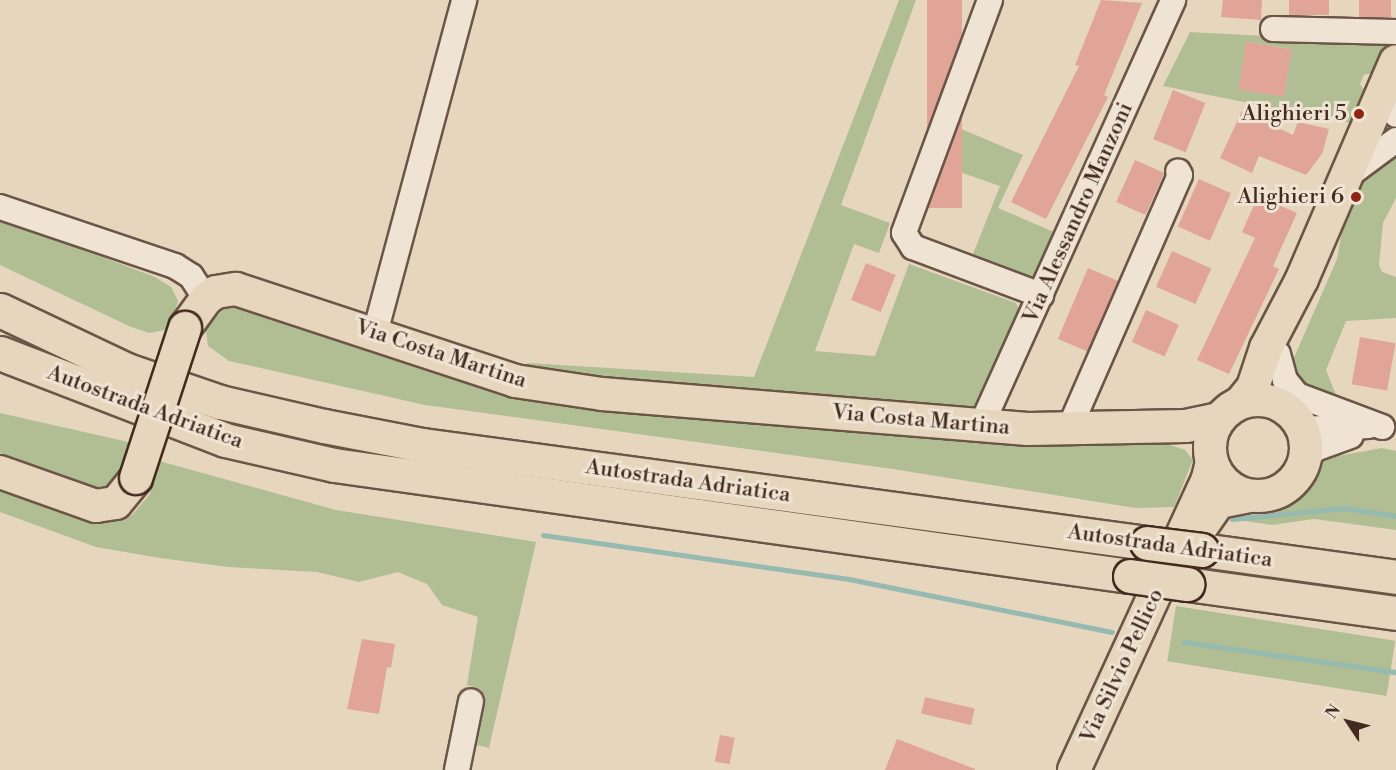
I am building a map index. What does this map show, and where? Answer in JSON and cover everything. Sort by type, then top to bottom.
[{"type":"highway","name":"Autostrada Adriatica","points":[[0,310],[127,370],[220,402],[423,446],[1396,577]]},
{"type":"highway","name":"Autostrada Adriatica","points":[[0,353],[225,440],[334,465],[1396,613]]},
{"type":"main road","points":[[1298,413],[1264,400],[1220,433],[1226,484],[1249,496],[1277,492],[1289,485],[1304,461],[1298,413],[1274,387],[1278,354],[1302,279],[1346,177],[1391,102],[1396,62]]},
{"type":"main road","name":"Via Silvio Pellico","points":[[1074,770],[1208,478],[1220,433],[1253,387],[1266,348],[1302,279]]},
{"type":"main road","name":"Via Costa Martina","points":[[206,299],[225,289],[245,290],[515,381],[602,393],[981,426],[1069,429],[1186,426],[1220,433]]},
{"type":"main road","points":[[0,472],[96,506],[116,503],[136,478],[185,328],[206,299]]},
{"type":"main road","name":"Via Silvio Pellico","points":[[1086,770],[1202,521],[1219,502],[1249,496]]},
{"type":"street","points":[[375,333],[464,0]]},
{"type":"street","points":[[990,0],[904,233],[913,247],[1041,295]]},
{"type":"street","name":"Via Alessandro Manzoni","points":[[981,426],[1173,0]]},
{"type":"street","points":[[1273,29],[1396,32]]},
{"type":"street","points":[[1346,177],[1396,140]]},
{"type":"street","points":[[1069,429],[1180,175],[1178,171]]},
{"type":"street","points":[[0,207],[175,266],[191,276],[206,299]]},
{"type":"street","points":[[1298,413],[1389,428]]},
{"type":"street","points":[[1304,461],[1325,444],[1389,428]]},
{"type":"street","points":[[458,770],[471,701]]},
{"type":"green space","points":[[899,0],[916,0],[841,205],[890,223],[879,253],[854,244],[815,351],[875,356],[909,264],[1016,303],[1019,310],[970,415],[633,387],[523,368],[528,363],[754,377]]},
{"type":"green space","points":[[1190,32],[1390,43],[1377,72],[1364,75],[1360,84],[1367,95],[1351,123],[1163,86]],"holes":[[[1247,42],[1291,49],[1284,95],[1239,88]]]},
{"type":"green space","points":[[959,128],[1023,155],[998,208],[1054,232],[1033,277],[973,254],[1000,186],[945,167]]},
{"type":"green space","points":[[1396,153],[1396,198],[1383,223],[1379,265],[1382,272],[1396,277],[1396,318],[1346,321],[1326,370],[1338,400],[1303,389],[1293,370],[1293,360],[1337,259],[1344,219],[1369,172]]},
{"type":"green space","points":[[0,218],[155,277],[171,287],[178,301],[170,329],[149,333],[131,327],[0,265]]},
{"type":"green space","points":[[247,303],[517,395],[938,436],[1164,443],[1185,450],[1193,460],[1174,507],[1135,508],[893,469],[425,405],[229,361],[208,346],[205,326],[227,307]]},
{"type":"green space","points":[[0,413],[133,443],[123,475],[109,487],[90,489],[0,453]]},
{"type":"green space","points":[[1382,448],[1396,451],[1396,530],[1314,519],[1272,525],[1232,519],[1270,511],[1296,496],[1327,458]]},
{"type":"green space","points":[[159,461],[336,510],[536,542],[489,748],[477,745],[486,697],[481,689],[467,685],[478,617],[442,605],[427,584],[398,572],[359,582],[317,572],[228,567],[160,558],[96,547],[0,512],[0,487],[91,520],[120,521],[132,515],[150,494]]},
{"type":"green space","points":[[1176,606],[1395,641],[1387,696],[1167,661]]},
{"type":"building","points":[[927,0],[962,0],[962,208],[927,208]]},
{"type":"building","points":[[1101,0],[1142,3],[1104,95],[1108,97],[1046,219],[1011,202],[1079,66],[1075,65]]},
{"type":"building","points":[[1223,0],[1262,0],[1261,20],[1221,17]]},
{"type":"building","points":[[1289,0],[1329,0],[1329,15],[1289,15]]},
{"type":"building","points":[[1359,0],[1391,0],[1391,17],[1359,17]]},
{"type":"building","points":[[1246,42],[1291,49],[1284,97],[1238,89]]},
{"type":"building","points":[[1173,90],[1205,103],[1186,152],[1153,139]]},
{"type":"building","points":[[1242,111],[1293,135],[1298,122],[1329,129],[1322,154],[1306,175],[1259,156],[1252,173],[1220,158]]},
{"type":"building","points":[[1135,160],[1164,173],[1146,215],[1116,202]]},
{"type":"building","points":[[1199,179],[1231,193],[1210,241],[1178,227]]},
{"type":"building","points":[[1258,196],[1297,213],[1273,266],[1279,269],[1229,374],[1197,360],[1255,238],[1242,232]]},
{"type":"building","points":[[1172,251],[1211,268],[1195,304],[1156,287]]},
{"type":"building","points":[[866,263],[896,275],[881,312],[851,300]]},
{"type":"building","points":[[1088,268],[1118,281],[1088,352],[1058,339]]},
{"type":"building","points":[[1146,310],[1179,325],[1165,357],[1132,342]]},
{"type":"building","points":[[1360,337],[1395,343],[1387,391],[1352,384]]},
{"type":"building","points":[[362,639],[395,644],[391,668],[387,667],[379,714],[347,709]]},
{"type":"building","points":[[925,697],[975,708],[971,725],[921,714]]},
{"type":"building","points":[[720,735],[735,738],[730,764],[715,762]]},
{"type":"building","points":[[897,739],[975,769],[975,770],[885,770]]},
{"type":"waterway","points":[[1232,519],[1344,508],[1396,516]]},
{"type":"waterway","points":[[543,535],[849,579],[1112,632]]},
{"type":"waterway","points":[[1184,642],[1396,672]]},
{"type":"place","name":"Alighieri 5","points":[[1359,114]]},
{"type":"place","name":"Alighieri 6","points":[[1356,197]]}]
